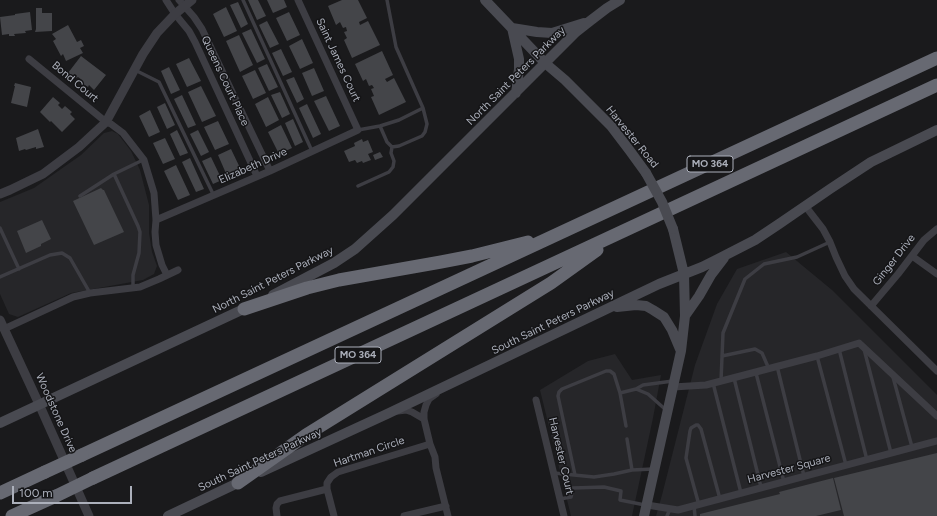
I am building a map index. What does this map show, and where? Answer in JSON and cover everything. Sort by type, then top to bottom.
[{"type":"highway","name":"MO 364","points":[[0,493],[937,58]]},
{"type":"highway","name":"MO 364","points":[[12,516],[937,85]]},
{"type":"highway","points":[[238,483],[306,436],[551,283],[622,231]]},
{"type":"highway","points":[[244,309],[307,288],[339,280],[472,256],[555,236]]},
{"type":"main road","name":"Harvester Road","points":[[485,0],[546,63],[611,126],[646,173],[662,202],[673,229],[684,274],[685,316],[681,351],[644,516]]},
{"type":"main road","name":"North Saint Peters Parkway","points":[[0,423],[244,309],[320,271],[355,249],[393,215],[560,48],[590,21],[620,0]]},
{"type":"main road","points":[[516,93],[519,59],[512,28],[552,33],[590,21]]},
{"type":"main road","name":"South Saint Peters Parkway","points":[[168,516],[387,414],[659,284],[702,267],[726,255],[755,240],[871,162],[937,130]]},
{"type":"main road","points":[[685,316],[699,296],[717,265],[726,255]]},
{"type":"main road","points":[[608,309],[636,305],[646,306],[653,310],[664,317],[672,330],[681,351]]},
{"type":"street","name":"Queens Court Place","points":[[166,0],[189,31],[195,42],[257,176]]},
{"type":"street","name":"Saint James Court","points":[[298,0],[358,130]]},
{"type":"street","name":"Queens Court Place","points":[[185,2],[202,29],[270,171]]},
{"type":"street","points":[[0,194],[43,174],[79,147],[106,122],[134,69],[157,33],[185,2]]},
{"type":"street","name":"Bond Court","points":[[29,58],[106,122],[123,133],[144,160]]},
{"type":"street","name":"Elizabeth Drive","points":[[156,220],[214,196],[358,130]]},
{"type":"street","points":[[144,160],[154,193],[156,245],[162,265],[167,275]]},
{"type":"street","points":[[806,206],[823,229],[845,276],[854,289],[937,371]]},
{"type":"street","name":"Ginger Drive","points":[[870,306],[890,284],[924,240],[937,229]]},
{"type":"street","points":[[912,256],[937,274]]},
{"type":"street","points":[[2,325],[73,297],[90,293],[140,287],[178,270]]},
{"type":"street","name":"Woodstone Drive","points":[[2,325],[39,404],[88,516]]},
{"type":"street","points":[[674,384],[706,385],[817,356],[860,343],[937,416]]},
{"type":"street","points":[[445,386],[429,400],[424,412],[424,419],[435,457],[448,516]]},
{"type":"street","name":"Harvester Court","points":[[536,400],[564,516]]},
{"type":"street","points":[[387,414],[406,410],[417,414],[424,419]]},
{"type":"street","name":"Harvester Square","points":[[647,505],[668,512],[678,510],[937,441]]},
{"type":"street","name":"Hartman Circle","points":[[327,489],[328,483],[338,472],[430,444]]},
{"type":"street","points":[[277,516],[276,508],[280,501],[327,489],[334,516]]},
{"type":"street","points":[[404,516],[446,506]]},
{"type":"lane","points":[[243,0],[312,151]]},
{"type":"lane","points":[[387,0],[396,47],[423,108],[426,124],[425,132],[422,136],[399,146],[392,147]]},
{"type":"lane","points":[[134,69],[159,82],[214,196]]},
{"type":"lane","points":[[358,130],[380,126],[399,120],[423,108]]},
{"type":"lane","points":[[380,126],[387,142],[392,147]]},
{"type":"lane","points":[[358,186],[389,172],[393,167],[394,162],[391,153],[392,147]]},
{"type":"lane","points":[[80,196],[114,174],[144,160]]},
{"type":"lane","points":[[114,174],[140,232],[139,253],[133,275],[133,288]]},
{"type":"lane","points":[[0,228],[19,269]]},
{"type":"lane","points":[[721,381],[723,334],[745,279],[764,264],[797,256],[830,242]]},
{"type":"lane","points":[[0,277],[50,255],[62,253],[70,258],[90,293]]},
{"type":"lane","points":[[863,346],[891,453]]},
{"type":"lane","points":[[722,356],[755,348],[762,353],[769,369]]},
{"type":"lane","points":[[839,349],[867,460]]},
{"type":"lane","points":[[817,356],[846,465]]},
{"type":"lane","points":[[777,366],[804,476]]},
{"type":"lane","points":[[575,475],[558,396],[562,389],[606,371],[610,371],[614,374],[620,393],[626,426]]},
{"type":"lane","points":[[756,372],[784,482]]},
{"type":"lane","points":[[892,374],[912,448]]},
{"type":"lane","points":[[734,378],[761,488]]},
{"type":"lane","points":[[713,383],[741,493]]},
{"type":"lane","points":[[620,393],[636,389],[643,385],[674,384]]},
{"type":"lane","points":[[636,389],[648,394],[667,412]]},
{"type":"lane","points":[[695,516],[697,505],[686,458],[690,431],[691,428],[696,425],[701,428],[720,499]]},
{"type":"lane","points":[[628,439],[632,470]]},
{"type":"lane","points":[[554,473],[594,477],[632,470],[655,469]]},
{"type":"lane","points":[[560,499],[571,497],[573,488],[604,487],[621,491],[620,500],[647,505]]},
{"type":"shaded area","points":[[112,131],[118,134],[131,151],[140,170],[149,205],[149,233],[152,252],[157,266],[154,274],[143,280],[71,293],[18,317],[9,314],[0,294],[0,202],[34,188],[81,155],[104,133]]},
{"type":"shaded area","points":[[786,252],[832,290],[937,395],[937,516],[656,516],[695,365],[717,304],[737,269]]},
{"type":"shaded area","points":[[615,354],[632,380],[661,375],[632,516],[571,516],[540,390],[588,361]]},
{"type":"building","points":[[248,0],[258,0],[266,16],[257,20]]},
{"type":"building","points":[[267,0],[284,0],[287,7],[273,13]]},
{"type":"building","points":[[342,0],[358,0],[367,18],[359,22],[360,25],[368,21],[380,45],[352,58],[344,40],[347,38],[344,32],[347,31],[346,27],[343,28],[340,22],[336,25],[328,6]]},
{"type":"building","points":[[238,2],[248,24],[241,28],[230,5]]},
{"type":"building","points":[[226,7],[237,31],[224,37],[213,14]]},
{"type":"building","points":[[36,8],[42,8],[42,13],[52,13],[52,31],[35,32]]},
{"type":"building","points":[[30,12],[32,30],[25,31],[26,33],[14,34],[15,36],[9,36],[9,34],[2,35],[0,17]]},
{"type":"building","points":[[289,12],[300,35],[287,41],[276,18]]},
{"type":"building","points":[[267,21],[279,44],[270,48],[259,25]]},
{"type":"building","points":[[68,25],[77,42],[81,40],[84,46],[80,48],[83,53],[66,61],[63,54],[61,56],[53,41],[56,39],[52,34]]},
{"type":"building","points":[[251,29],[265,59],[257,63],[242,33]]},
{"type":"building","points":[[239,35],[253,65],[240,72],[226,41]]},
{"type":"building","points":[[302,39],[313,63],[300,69],[289,46]]},
{"type":"building","points":[[281,49],[292,72],[283,76],[272,53]]},
{"type":"building","points":[[382,51],[393,75],[385,79],[387,82],[394,78],[406,102],[379,115],[371,97],[374,96],[371,89],[374,88],[372,85],[369,86],[366,79],[363,81],[355,64]]},
{"type":"building","points":[[81,56],[106,75],[94,90],[89,85],[88,87],[80,82],[82,80],[78,77],[76,78],[68,73]]},
{"type":"building","points":[[189,58],[201,81],[187,87],[176,64]]},
{"type":"building","points":[[267,64],[278,87],[269,91],[258,68]]},
{"type":"building","points":[[169,67],[180,90],[171,94],[161,71]]},
{"type":"building","points":[[314,68],[324,91],[312,96],[302,73]]},
{"type":"building","points":[[255,70],[266,93],[253,99],[242,76]]},
{"type":"building","points":[[294,77],[304,99],[297,103],[286,80]]},
{"type":"building","points":[[15,83],[31,87],[27,107],[11,103]]},
{"type":"building","points":[[201,86],[216,116],[202,122],[188,92]]},
{"type":"building","points":[[280,92],[290,114],[282,118],[271,95]]},
{"type":"building","points":[[182,95],[196,125],[188,128],[174,99]]},
{"type":"building","points":[[326,96],[340,126],[329,131],[314,101]]},
{"type":"building","points":[[53,97],[60,103],[58,105],[62,109],[65,106],[72,112],[70,114],[75,119],[62,132],[40,112]]},
{"type":"building","points":[[268,97],[279,120],[266,127],[255,104]]},
{"type":"building","points":[[165,103],[175,125],[167,129],[157,107]]},
{"type":"building","points":[[307,104],[321,134],[313,138],[299,108]]},
{"type":"building","points":[[150,110],[160,132],[149,137],[139,116]]},
{"type":"building","points":[[293,119],[303,142],[295,146],[285,123]]},
{"type":"building","points":[[218,121],[229,144],[215,150],[204,127]]},
{"type":"building","points":[[281,125],[292,148],[279,154],[268,132]]},
{"type":"building","points":[[38,129],[44,147],[36,149],[36,147],[19,151],[16,138]]},
{"type":"building","points":[[177,130],[188,153],[180,156],[170,134]]},
{"type":"building","points":[[198,130],[209,152],[201,156],[190,134]]},
{"type":"building","points":[[165,138],[175,159],[163,164],[153,143]]},
{"type":"building","points":[[362,139],[363,142],[368,140],[373,152],[368,154],[371,160],[363,163],[362,161],[357,163],[355,160],[349,162],[344,151],[355,146],[354,143]]},
{"type":"building","points":[[231,149],[242,172],[228,178],[218,155]]},
{"type":"building","points":[[380,152],[383,157],[375,160],[373,155]]},
{"type":"building","points":[[211,157],[222,180],[213,184],[202,161]]},
{"type":"building","points":[[190,158],[204,189],[196,192],[182,162]]},
{"type":"building","points":[[176,165],[190,195],[178,200],[164,171]]},
{"type":"building","points":[[101,188],[104,190],[124,232],[94,245],[73,201]]},
{"type":"building","points":[[42,220],[51,239],[41,244],[41,246],[26,253],[17,231]]},
{"type":"building","points":[[937,453],[937,516],[844,516],[834,478]]},
{"type":"building","points":[[833,478],[841,510],[816,516],[700,516],[700,514],[780,494],[779,492]]}]
